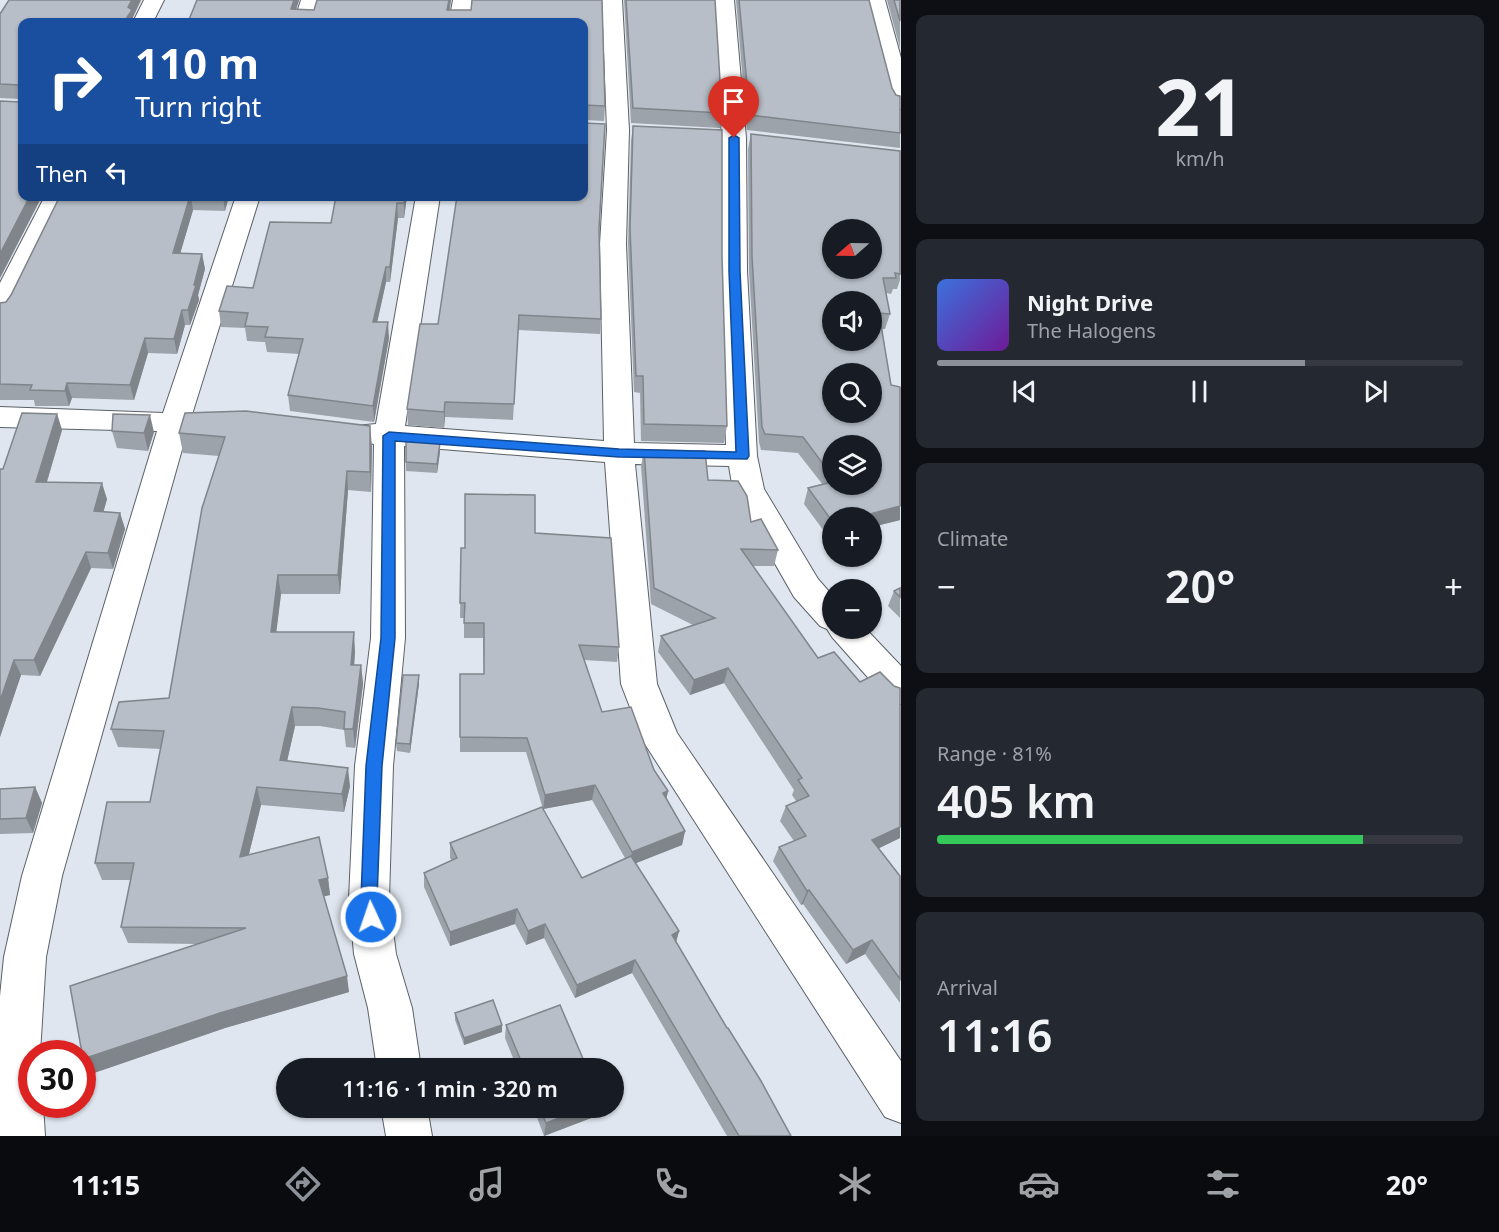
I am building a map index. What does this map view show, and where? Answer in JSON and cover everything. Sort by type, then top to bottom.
[{"type":"street","points":[[145,18],[154,0]]},
{"type":"street","points":[[305,18],[311,0]]},
{"type":"street","points":[[460,18],[463,0]]},
{"type":"street","points":[[612,0],[616,130],[613,243],[619,453],[639,684],[662,741],[900,1101]]},
{"type":"street","points":[[723,0],[735,138],[735,271],[742,456],[749,489],[806,588],[822,605]]},
{"type":"street","points":[[875,0],[900,102]]},
{"type":"street","points":[[0,309],[54,201]]},
{"type":"street","points":[[22,1136],[17,1044],[25,957],[42,876],[191,421],[247,201]]},
{"type":"street","points":[[398,1058],[390,1008],[375,954],[369,899],[374,766],[388,638],[389,436],[427,201]]},
{"type":"street","points":[[0,417],[191,421]]},
{"type":"street","points":[[342,430],[389,436],[619,453],[742,456]]},
{"type":"street","points":[[854,639],[900,690]]},
{"type":"street","points":[[406,1118],[408,1136]]},
{"type":"building","points":[[9,0],[132,0],[128,7],[132,10],[127,18],[18,18],[18,85],[0,84],[0,14]]},
{"type":"building","points":[[197,0],[294,0],[291,9],[314,10],[317,0],[449,0],[447,10],[471,10],[472,0],[602,0],[605,106],[588,105],[588,18],[190,18]]},
{"type":"building","points":[[626,0],[715,0],[722,113],[633,108]]},
{"type":"building","points":[[739,0],[869,0],[892,88],[896,95],[900,96],[900,133],[750,115]]},
{"type":"building","points":[[894,0],[900,0],[900,21]]},
{"type":"building","points":[[0,101],[18,102],[18,201],[27,201],[0,254]]},
{"type":"building","points":[[588,123],[605,124],[599,229],[601,319],[519,315],[514,404],[445,402],[444,412],[407,409],[420,324],[438,324],[456,201],[588,201]]},
{"type":"building","points":[[633,126],[722,130],[722,255],[727,426],[644,424],[643,376],[636,376],[630,228]]},
{"type":"building","points":[[751,134],[900,151],[900,274],[895,273],[896,278],[883,278],[890,314],[882,313],[882,291],[822,291],[822,351],[882,351],[882,331],[891,385],[900,387],[900,506],[882,511],[882,507],[822,507],[808,488],[822,484],[822,495],[882,495],[882,435],[822,435],[822,463],[803,437],[765,434],[762,427],[752,256]]},
{"type":"building","points":[[58,201],[189,201],[173,253],[202,254],[194,285],[196,285],[188,310],[182,310],[174,339],[145,338],[130,385],[67,383],[65,391],[30,390],[32,385],[0,384],[0,303],[6,302]]},
{"type":"building","points":[[335,201],[404,201],[404,203],[397,203],[390,267],[386,267],[373,322],[388,322],[373,406],[288,395],[303,339],[265,337],[268,327],[245,326],[248,313],[219,311],[227,286],[253,288],[270,222],[331,223]]},
{"type":"building","points":[[246,411],[370,426],[370,472],[347,471],[338,575],[278,575],[271,632],[354,632],[351,665],[361,665],[353,729],[344,729],[345,712],[292,707],[280,760],[348,768],[342,794],[257,787],[240,857],[319,837],[328,878],[319,880],[347,976],[220,1013],[96,1055],[96,1040],[80,1040],[70,986],[246,928],[121,927],[134,863],[95,863],[107,802],[150,802],[164,731],[111,729],[119,702],[169,698],[202,508],[225,437],[179,433],[185,413]]},
{"type":"building","points":[[22,413],[57,414],[36,482],[102,483],[94,511],[120,513],[108,553],[86,552],[34,660],[14,660],[0,701],[0,469],[3,469]]},
{"type":"building","points":[[113,414],[150,415],[144,433],[112,431]]},
{"type":"building","points":[[406,441],[440,443],[437,464],[406,462]]},
{"type":"building","points":[[644,450],[705,451],[708,480],[738,481],[747,496],[751,522],[761,519],[778,550],[741,549],[818,658],[834,652],[860,682],[880,672],[894,686],[900,688],[900,827],[872,840],[900,876],[900,979],[872,940],[853,950],[809,890],[807,891],[779,847],[806,836],[786,806],[809,796],[798,780],[802,778],[728,668],[694,680],[661,636],[715,618],[654,588]]},
{"type":"building","points":[[465,494],[535,495],[535,533],[611,538],[619,647],[579,645],[602,712],[631,707],[654,770],[668,791],[663,793],[685,831],[632,852],[595,785],[545,795],[527,738],[460,737],[460,674],[484,674],[484,623],[464,623],[465,603],[460,603],[461,548],[465,548]]},
{"type":"building","points":[[900,588],[900,597],[894,591]]},
{"type":"building","points":[[403,675],[419,675],[410,744],[396,743]]},
{"type":"building","points":[[35,787],[26,818],[0,819],[0,789]]},
{"type":"building","points":[[542,807],[582,878],[631,856],[679,931],[672,935],[761,1081],[791,1136],[739,1136],[635,960],[577,985],[545,924],[528,931],[517,909],[450,932],[424,873],[457,858],[450,843]]},
{"type":"building","points":[[493,1000],[502,1025],[464,1038],[455,1013]]},
{"type":"building","points":[[560,1005],[583,1058],[520,1058],[506,1025]]},
{"type":"building","points":[[544,1118],[559,1118],[546,1123]]},
{"type":"route","points":[[371,917],[369,899],[374,766],[388,638],[389,436],[619,453],[742,456],[735,271],[734,138]]}]
